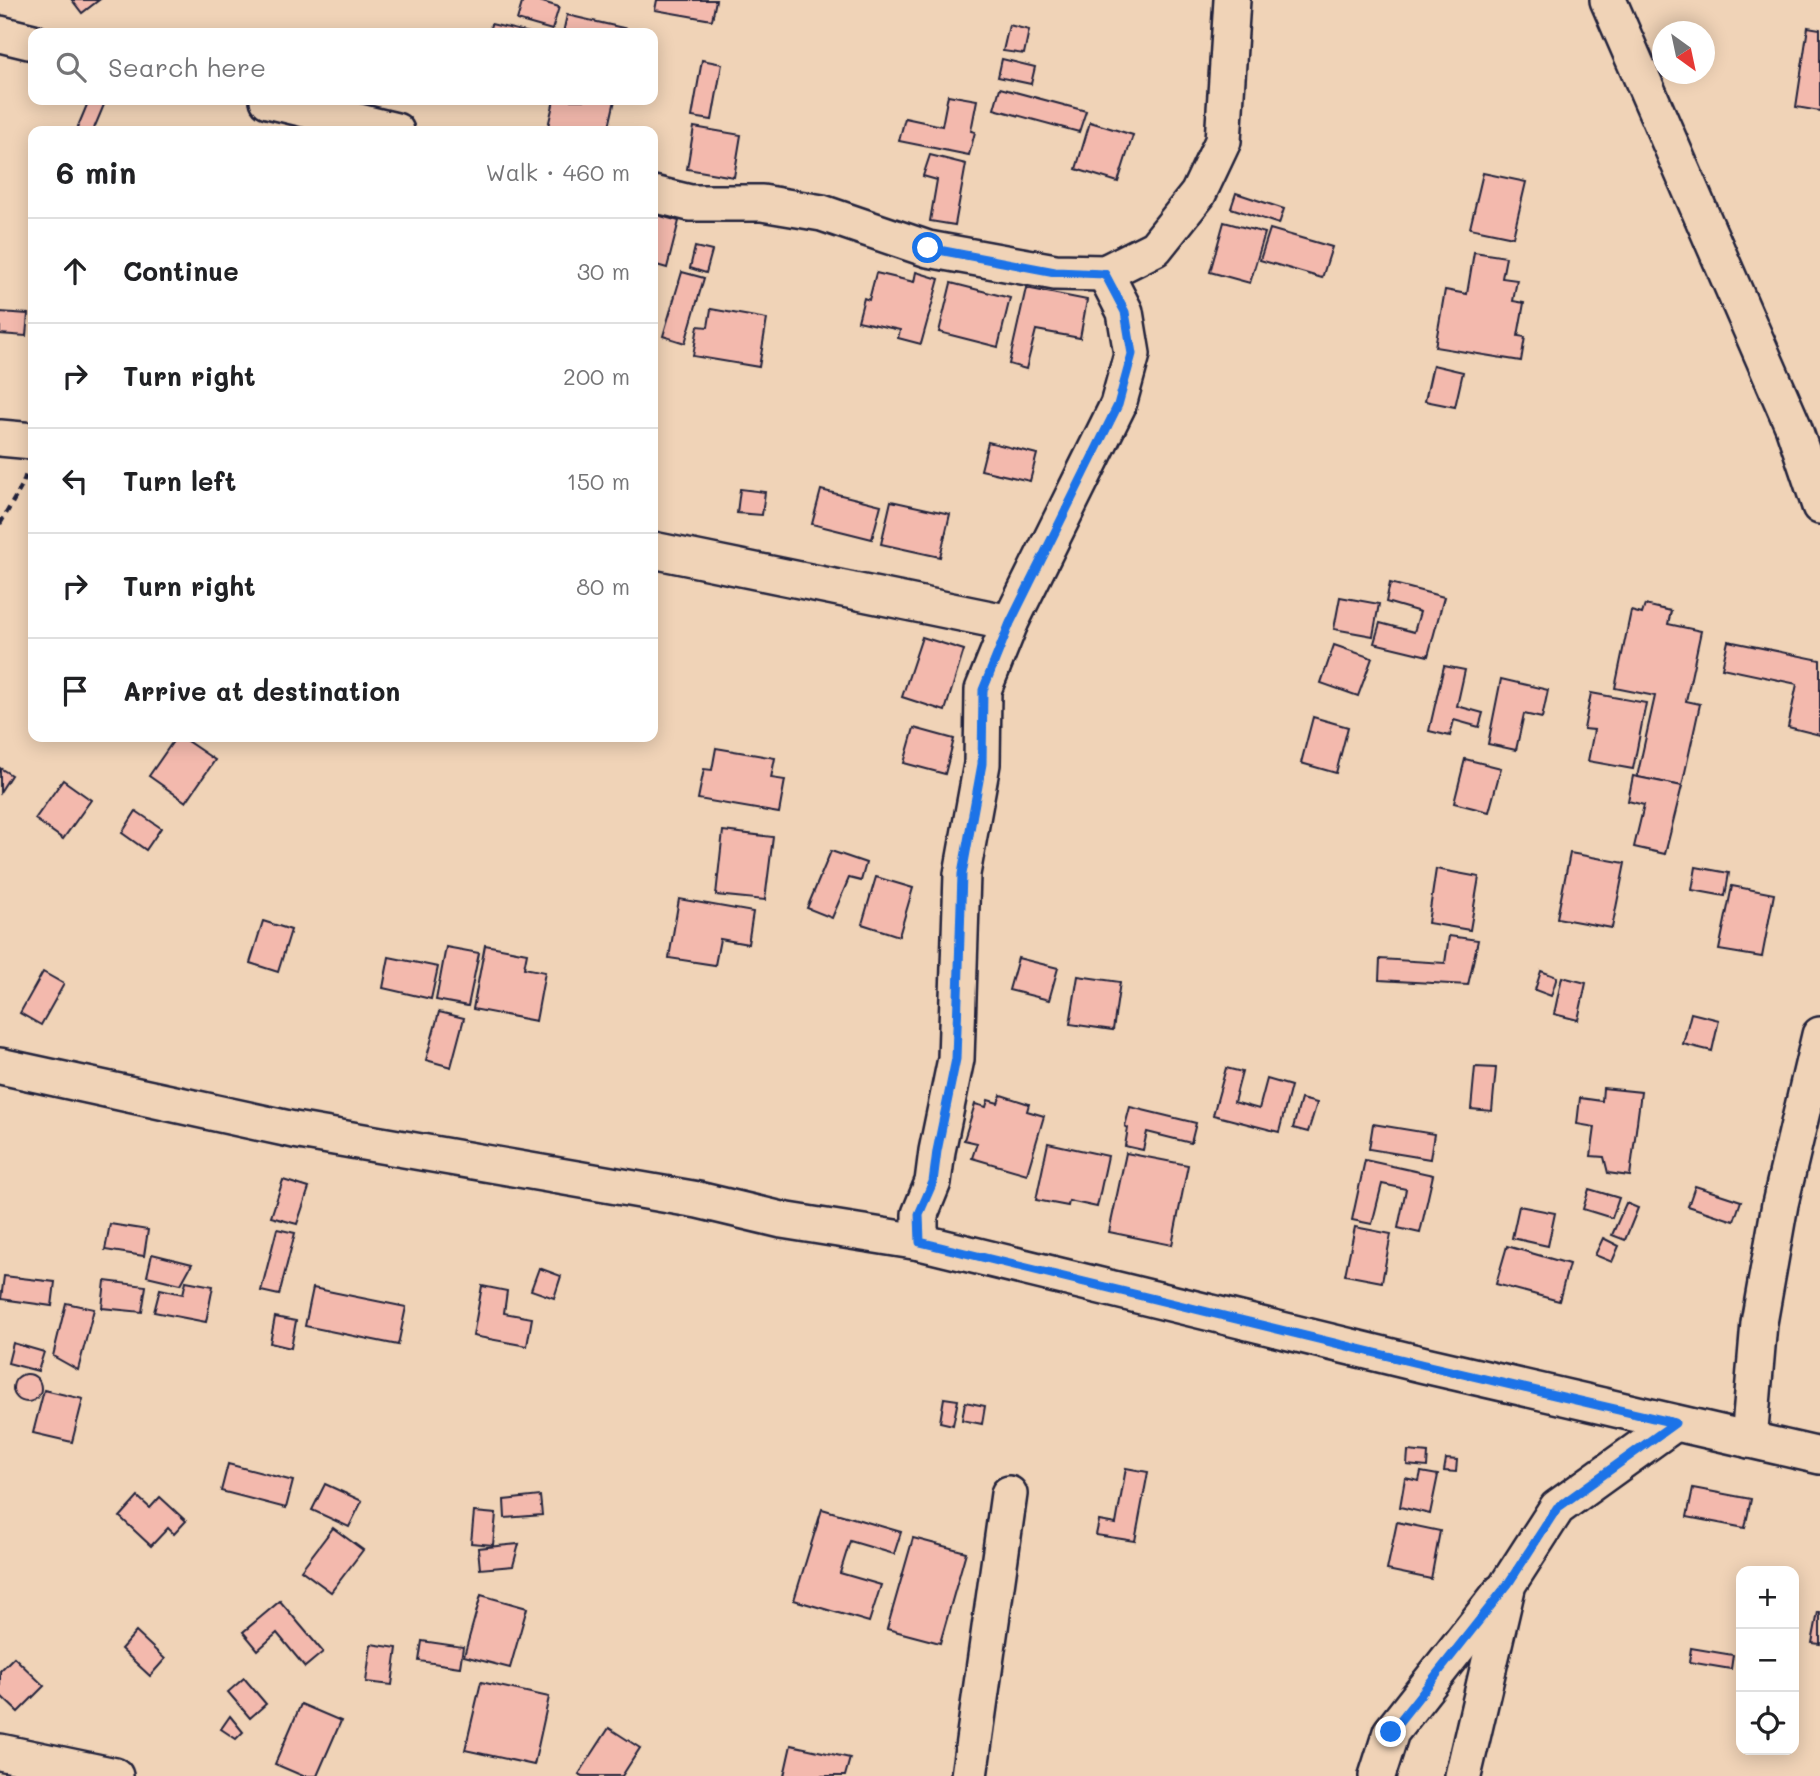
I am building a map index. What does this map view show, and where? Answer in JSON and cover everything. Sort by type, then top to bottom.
[{"type":"street","points":[[658,195],[690,203],[762,203],[810,211],[928,248],[1055,272],[1105,274],[1155,248],[1198,194],[1223,141],[1232,0]]},
{"type":"street","points":[[1608,0],[1793,426],[1820,506]]},
{"type":"street","points":[[0,34],[28,41]]},
{"type":"street","points":[[289,105],[375,126]]},
{"type":"street","points":[[920,1242],[919,1214],[933,1182],[956,1059],[962,874],[982,764],[983,690],[1010,623],[1118,405],[1132,354],[1125,312],[1105,274]]},
{"type":"street","points":[[0,438],[28,455]]},
{"type":"street","points":[[658,551],[1010,623]]},
{"type":"street","points":[[1749,1440],[1759,1323],[1777,1217],[1820,1035]]},
{"type":"street","points":[[0,1066],[293,1130],[698,1200],[782,1220],[920,1242],[1425,1365],[1820,1456]]},
{"type":"street","points":[[1377,1776],[1391,1732],[1508,1584],[1557,1508],[1675,1423]]},
{"type":"street","points":[[968,1776],[1009,1494]]},
{"type":"street","points":[[1463,1776],[1508,1584]]},
{"type":"street","points":[[0,1752],[115,1776]]},
{"type":"path","points":[[0,524],[23,484],[28,464]]},
{"type":"building","points":[[72,0],[99,0],[82,13]]},
{"type":"building","points":[[523,0],[536,0],[559,7],[553,28],[517,20]]},
{"type":"building","points":[[657,0],[716,0],[712,20],[655,10]]},
{"type":"building","points":[[567,15],[623,28],[564,28]]},
{"type":"building","points":[[491,24],[508,28],[490,28]]},
{"type":"building","points":[[1009,25],[1029,30],[1024,54],[1003,51]]},
{"type":"building","points":[[1808,27],[1820,29],[1820,111],[1796,107]]},
{"type":"building","points":[[1002,59],[1035,67],[1031,84],[998,77]]},
{"type":"building","points":[[702,60],[722,64],[712,120],[692,117]]},
{"type":"building","points":[[1000,88],[1086,111],[1079,132],[994,109]]},
{"type":"building","points":[[948,95],[977,100],[971,131],[975,132],[969,155],[899,141],[905,118],[942,126]]},
{"type":"building","points":[[87,105],[104,105],[95,126],[78,126]]},
{"type":"building","points":[[553,105],[614,105],[609,126],[548,126]]},
{"type":"building","points":[[1090,122],[1133,135],[1118,182],[1076,169]]},
{"type":"building","points":[[694,127],[741,135],[734,177],[687,169]]},
{"type":"building","points":[[930,155],[966,164],[955,225],[930,221],[937,180],[923,176]]},
{"type":"building","points":[[1483,173],[1526,182],[1513,237],[1470,228]]},
{"type":"building","points":[[1236,193],[1284,209],[1279,224],[1231,208]]},
{"type":"building","points":[[658,215],[679,221],[667,268],[658,265]]},
{"type":"building","points":[[1224,222],[1265,233],[1250,283],[1210,272]]},
{"type":"building","points":[[1270,229],[1332,247],[1322,278],[1260,260]]},
{"type":"building","points":[[695,247],[712,251],[706,273],[690,268]]},
{"type":"building","points":[[1474,252],[1506,257],[1502,278],[1517,280],[1513,301],[1524,303],[1518,336],[1525,337],[1521,361],[1435,347],[1445,290],[1467,294]]},
{"type":"building","points":[[682,272],[704,278],[685,343],[663,336]]},
{"type":"building","points":[[916,272],[939,279],[921,344],[898,338],[900,330],[858,321],[864,298],[869,300],[876,273],[914,282]]},
{"type":"building","points":[[951,283],[1010,298],[998,347],[939,332]]},
{"type":"building","points":[[1026,288],[1087,300],[1080,338],[1036,330],[1026,369],[1009,364]]},
{"type":"building","points":[[711,309],[767,319],[759,367],[693,356],[698,326],[708,327]]},
{"type":"building","points":[[0,312],[28,314],[26,336],[0,334]]},
{"type":"building","points":[[1433,365],[1463,372],[1455,407],[1425,401]]},
{"type":"building","points":[[988,442],[1037,454],[1030,481],[981,470]]},
{"type":"building","points":[[740,489],[765,492],[762,515],[737,513]]},
{"type":"building","points":[[821,490],[881,505],[872,539],[812,524]]},
{"type":"building","points":[[891,501],[950,514],[940,557],[881,544]]},
{"type":"building","points":[[1390,583],[1444,597],[1428,656],[1374,643],[1380,623],[1414,632],[1420,612],[1386,602]]},
{"type":"building","points":[[1340,597],[1379,604],[1373,636],[1334,629]]},
{"type":"building","points":[[1645,605],[1671,611],[1668,624],[1701,631],[1686,701],[1700,704],[1682,786],[1637,777],[1655,696],[1615,688],[1631,611],[1642,614]]},
{"type":"building","points":[[922,637],[964,650],[945,711],[902,697]]},
{"type":"building","points":[[1728,641],[1820,660],[1820,735],[1788,727],[1797,684],[1722,668]]},
{"type":"building","points":[[1334,645],[1372,658],[1358,696],[1321,683]]},
{"type":"building","points":[[1444,666],[1465,670],[1457,706],[1483,713],[1479,727],[1454,720],[1450,736],[1429,731]]},
{"type":"building","points":[[1501,679],[1548,690],[1542,718],[1524,714],[1516,750],[1488,744]]},
{"type":"building","points":[[1591,693],[1646,703],[1633,769],[1588,761],[1594,730],[1584,729]]},
{"type":"building","points":[[1313,717],[1348,727],[1336,773],[1301,763]]},
{"type":"building","points":[[914,728],[954,739],[945,774],[904,763]]},
{"type":"building","points":[[173,742],[188,742],[215,760],[186,802],[149,776]]},
{"type":"building","points":[[716,748],[775,758],[771,778],[785,780],[779,813],[698,799],[704,769],[712,770]]},
{"type":"building","points":[[1465,759],[1501,768],[1489,812],[1454,803]]},
{"type":"building","points":[[0,768],[11,775],[0,792]]},
{"type":"building","points":[[1633,776],[1682,786],[1665,854],[1634,847],[1644,805],[1628,801]]},
{"type":"building","points":[[63,780],[91,800],[63,839],[35,819]]},
{"type":"building","points":[[136,811],[161,828],[146,850],[122,833]]},
{"type":"building","points":[[723,831],[773,837],[765,900],[716,895]]},
{"type":"building","points":[[831,851],[866,863],[861,881],[849,878],[832,918],[807,908]]},
{"type":"building","points":[[1570,853],[1625,863],[1612,928],[1557,918]]},
{"type":"building","points":[[1696,867],[1729,873],[1725,896],[1692,890]]},
{"type":"building","points":[[1436,869],[1479,877],[1470,930],[1428,923]]},
{"type":"building","points":[[876,877],[913,888],[899,936],[862,924]]},
{"type":"building","points":[[1732,886],[1774,894],[1762,957],[1719,950]]},
{"type":"building","points":[[679,899],[753,912],[748,944],[720,939],[715,965],[669,958]]},
{"type":"building","points":[[263,921],[291,930],[278,972],[250,963]]},
{"type":"building","points":[[1449,936],[1478,940],[1468,985],[1379,980],[1380,959],[1445,963]]},
{"type":"building","points":[[485,945],[527,953],[524,968],[545,972],[536,1021],[473,1009]]},
{"type":"building","points":[[446,947],[479,953],[468,1006],[436,1000]]},
{"type":"building","points":[[389,957],[438,967],[431,999],[383,988]]},
{"type":"building","points":[[1018,958],[1058,968],[1049,1000],[1009,990]]},
{"type":"building","points":[[1541,971],[1557,977],[1551,996],[1535,990]]},
{"type":"building","points":[[43,972],[64,984],[41,1025],[20,1013]]},
{"type":"building","points":[[1078,976],[1120,982],[1113,1030],[1070,1024]]},
{"type":"building","points":[[1562,977],[1586,983],[1578,1020],[1554,1014]]},
{"type":"building","points":[[439,1012],[464,1018],[451,1067],[426,1060]]},
{"type":"building","points":[[1691,1013],[1719,1020],[1712,1051],[1683,1044]]},
{"type":"building","points":[[1475,1067],[1496,1068],[1492,1111],[1471,1109]]},
{"type":"building","points":[[1226,1068],[1242,1072],[1234,1102],[1259,1109],[1267,1079],[1291,1086],[1279,1132],[1213,1115]]},
{"type":"building","points":[[1603,1088],[1641,1092],[1630,1176],[1608,1173],[1604,1157],[1591,1156],[1595,1127],[1577,1124],[1580,1098],[1602,1101]]},
{"type":"building","points":[[1001,1095],[1029,1104],[1027,1111],[1044,1116],[1027,1174],[972,1158],[977,1143],[964,1140],[975,1104],[986,1107],[988,1100],[998,1103]]},
{"type":"building","points":[[1301,1099],[1317,1103],[1308,1132],[1293,1128]]},
{"type":"building","points":[[1130,1107],[1196,1123],[1191,1143],[1147,1132],[1143,1150],[1125,1146],[1128,1128],[1125,1126]]},
{"type":"building","points":[[1373,1124],[1434,1134],[1430,1159],[1369,1149]]},
{"type":"building","points":[[1048,1143],[1108,1156],[1097,1207],[1069,1201],[1068,1206],[1036,1200]]},
{"type":"building","points":[[1126,1153],[1188,1165],[1172,1245],[1109,1232]]},
{"type":"building","points":[[1365,1160],[1433,1175],[1420,1233],[1398,1228],[1406,1189],[1382,1184],[1372,1224],[1352,1220]]},
{"type":"building","points":[[283,1180],[309,1188],[297,1224],[271,1217]]},
{"type":"building","points":[[1695,1186],[1741,1201],[1734,1221],[1688,1206]]},
{"type":"building","points":[[1589,1189],[1619,1198],[1612,1218],[1583,1209]]},
{"type":"building","points":[[1626,1203],[1638,1208],[1625,1240],[1612,1235]]},
{"type":"building","points":[[1519,1206],[1555,1213],[1548,1246],[1512,1238]]},
{"type":"building","points":[[110,1224],[148,1230],[144,1256],[105,1250]]},
{"type":"building","points":[[1355,1227],[1391,1234],[1382,1282],[1345,1275]]},
{"type":"building","points":[[277,1229],[295,1233],[279,1295],[261,1291]]},
{"type":"building","points":[[1603,1238],[1619,1246],[1612,1262],[1595,1255]]},
{"type":"building","points":[[1507,1246],[1569,1264],[1559,1301],[1496,1284]]},
{"type":"building","points":[[152,1254],[192,1264],[181,1284],[147,1276]]},
{"type":"building","points":[[539,1268],[561,1276],[554,1298],[531,1290]]},
{"type":"building","points":[[4,1276],[55,1282],[52,1306],[1,1299]]},
{"type":"building","points":[[105,1281],[146,1286],[142,1312],[102,1308]]},
{"type":"building","points":[[186,1281],[213,1286],[206,1322],[154,1312],[160,1289],[183,1294]]},
{"type":"building","points":[[482,1286],[507,1291],[504,1313],[532,1318],[527,1346],[473,1336]]},
{"type":"building","points":[[313,1288],[406,1307],[398,1345],[305,1326]]},
{"type":"building","points":[[66,1303],[94,1309],[78,1370],[53,1356]]},
{"type":"building","points":[[275,1317],[296,1321],[291,1348],[270,1343]]},
{"type":"building","points":[[13,1343],[44,1352],[38,1371],[8,1363]]},
{"type":"building","points":[[27,1374],[37,1378],[41,1388],[37,1398],[27,1402],[17,1398],[13,1388],[17,1378]]},
{"type":"building","points":[[44,1390],[83,1399],[72,1442],[33,1433]]},
{"type":"building","points":[[944,1398],[958,1400],[953,1425],[940,1422]]},
{"type":"building","points":[[965,1402],[985,1406],[982,1424],[962,1420]]},
{"type":"building","points":[[1408,1451],[1428,1453],[1427,1467],[1407,1465]]},
{"type":"building","points":[[1446,1459],[1457,1460],[1456,1472],[1444,1471]]},
{"type":"building","points":[[228,1464],[293,1481],[286,1508],[221,1491]]},
{"type":"building","points":[[1126,1468],[1148,1472],[1135,1541],[1096,1535],[1099,1521],[1116,1524]]},
{"type":"building","points":[[1421,1472],[1438,1475],[1430,1514],[1400,1507],[1405,1478],[1419,1481]]},
{"type":"building","points":[[325,1484],[362,1501],[349,1527],[312,1510]]},
{"type":"building","points":[[1693,1488],[1751,1499],[1745,1528],[1687,1517]]},
{"type":"building","points":[[540,1496],[542,1515],[505,1518],[504,1500]]},
{"type":"building","points":[[138,1497],[150,1508],[160,1497],[186,1521],[174,1534],[168,1528],[151,1546],[120,1517]]},
{"type":"building","points":[[822,1509],[901,1532],[894,1554],[850,1541],[840,1573],[881,1585],[869,1622],[794,1600]]},
{"type":"building","points":[[474,1512],[496,1514],[493,1545],[471,1543]]},
{"type":"building","points":[[1397,1522],[1440,1531],[1431,1579],[1387,1570]]},
{"type":"building","points":[[333,1528],[363,1550],[331,1592],[301,1570]]},
{"type":"building","points":[[913,1538],[966,1552],[940,1643],[887,1629]]},
{"type":"building","points":[[519,1544],[513,1566],[480,1569],[478,1548]]},
{"type":"building","points":[[481,1595],[527,1608],[510,1668],[464,1656]]},
{"type":"building","points":[[280,1601],[323,1652],[305,1667],[277,1633],[258,1650],[243,1632]]},
{"type":"building","points":[[1820,1612],[1820,1644],[1812,1643]]},
{"type":"building","points":[[136,1632],[165,1659],[150,1676],[121,1649]]},
{"type":"building","points":[[422,1641],[463,1647],[460,1667],[419,1661]]},
{"type":"building","points":[[371,1644],[397,1648],[392,1685],[366,1682]]},
{"type":"building","points":[[1691,1648],[1733,1655],[1731,1669],[1689,1662]]},
{"type":"building","points":[[14,1657],[44,1686],[18,1712],[0,1695],[0,1671]]},
{"type":"building","points":[[244,1678],[266,1704],[250,1718],[228,1692]]},
{"type":"building","points":[[481,1682],[549,1697],[534,1765],[465,1750]]},
{"type":"building","points":[[301,1704],[341,1721],[317,1776],[303,1776],[275,1764]]},
{"type":"building","points":[[230,1716],[243,1732],[236,1739],[221,1729]]},
{"type":"building","points":[[609,1728],[640,1748],[622,1776],[579,1774]]},
{"type":"building","points":[[791,1745],[850,1758],[845,1776],[784,1776]]},
{"type":"route","points":[[928,248],[1055,272],[1105,274],[1125,312],[1132,354],[1118,405],[1010,623],[983,690],[982,764],[962,874],[956,1059],[933,1182],[919,1214],[920,1242],[1675,1423],[1557,1508],[1508,1584],[1391,1732]]}]
